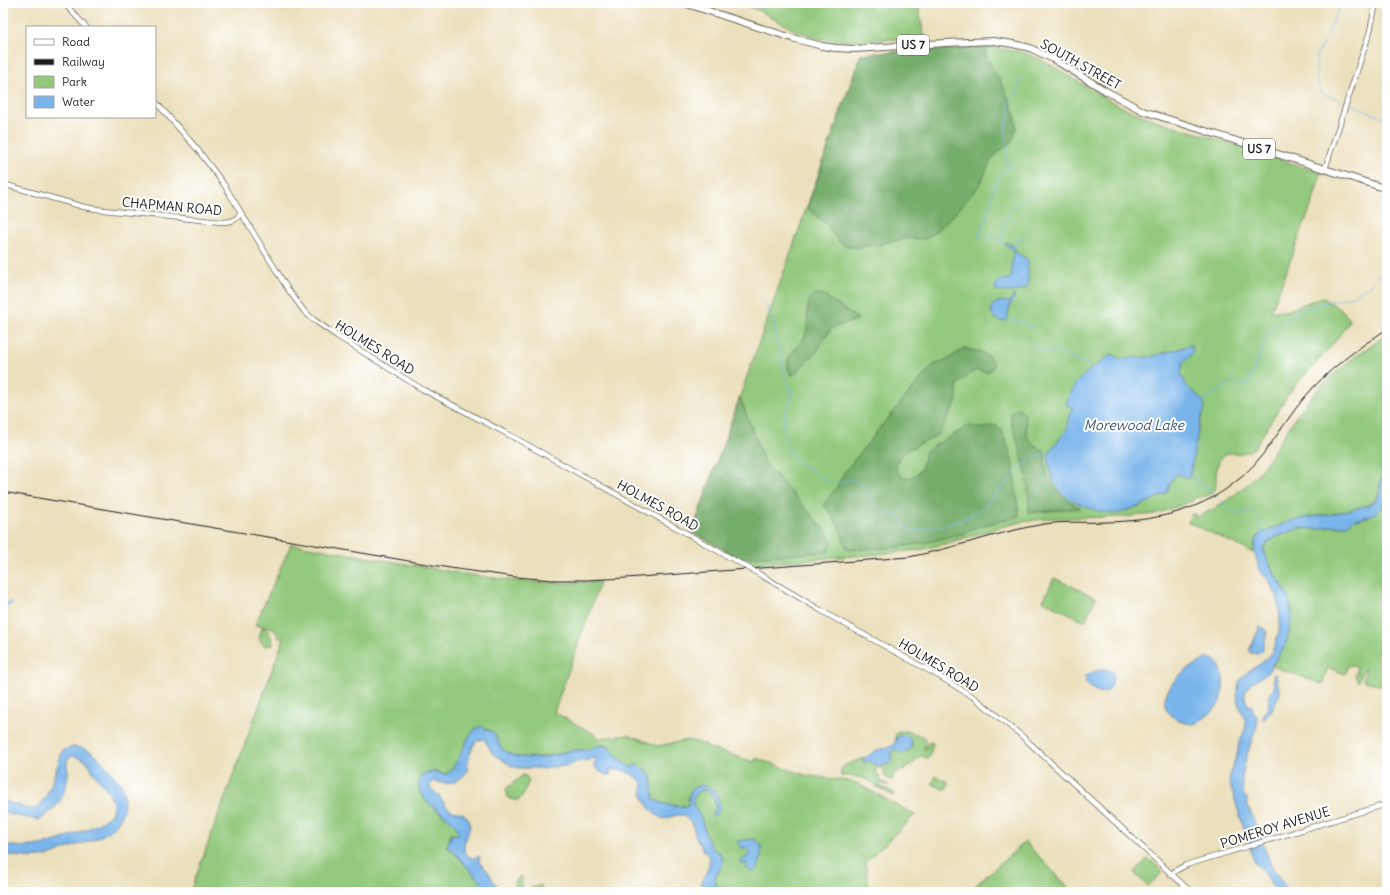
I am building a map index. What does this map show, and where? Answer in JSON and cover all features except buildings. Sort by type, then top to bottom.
[{"type":"highway","name":"SOUTH STREET","points":[[684,3],[792,38],[836,48],[854,49],[994,41],[1030,48],[1053,59],[1106,91],[1144,110],[1387,189]]},
{"type":"street","points":[[64,3],[85,26]]},
{"type":"street","points":[[1325,169],[1370,31],[1376,3]]},
{"type":"street","name":"HOLMES ROAD","points":[[156,102],[198,150],[217,175],[287,288],[304,311],[320,324],[422,390],[516,439],[754,571],[834,618],[937,674],[979,701],[1022,736],[1191,892]]},
{"type":"street","name":"CHAPMAN ROAD","points":[[3,184],[98,210],[221,222],[231,221],[238,218],[241,213]]},
{"type":"street","name":"POMEROY AVENUE","points":[[1171,875],[1186,865],[1387,804]]},
{"type":"green space","points":[[738,3],[918,3],[924,38],[849,41],[821,39],[798,32],[758,10]]},
{"type":"green space","points":[[982,47],[1013,50],[1027,54],[1053,66],[1110,101],[1134,112],[1321,173],[1313,201],[1271,311],[1286,311],[1322,297],[1343,311],[1350,321],[1329,349],[1291,390],[1254,448],[1241,453],[1227,453],[1220,459],[1217,466],[1215,487],[1212,492],[1205,496],[1193,498],[1193,501],[1155,514],[1121,517],[1051,518],[1021,522],[919,550],[749,564],[692,532],[861,54]]},
{"type":"green space","points":[[986,47],[986,56],[1006,92],[1014,111],[1016,129],[1013,139],[993,158],[980,183],[969,198],[928,238],[900,240],[864,247],[847,246],[841,243],[826,224],[807,208],[861,54]]},
{"type":"green space","points":[[822,294],[857,318],[857,320],[834,327],[830,330],[816,353],[794,375],[791,374],[788,368],[789,358],[805,336],[807,331],[807,311],[809,301],[812,296]]},
{"type":"green space","points":[[1387,334],[1387,473],[1381,482],[1378,497],[1375,501],[1370,505],[1361,508],[1285,523],[1260,534],[1254,545],[1254,553],[1188,522],[1191,514],[1196,514],[1195,518],[1205,513],[1226,501],[1245,486],[1268,460],[1297,415],[1317,391],[1345,365]]},
{"type":"green space","points":[[965,348],[982,352],[988,356],[994,364],[992,368],[988,372],[973,372],[958,384],[956,401],[940,432],[934,437],[905,452],[898,461],[897,471],[903,477],[913,476],[918,473],[927,450],[968,425],[978,428],[993,425],[998,426],[1001,428],[1011,455],[1019,516],[934,541],[900,547],[848,550],[837,523],[823,505],[837,487],[844,473],[931,367],[947,360]]},
{"type":"green space","points":[[740,397],[764,462],[829,535],[832,543],[828,552],[739,558],[692,532]]},
{"type":"green space","points":[[1020,409],[1024,413],[1027,435],[1029,439],[1032,443],[1045,451],[1046,471],[1053,486],[1065,498],[1081,508],[1028,513],[1029,501],[1027,477],[1010,419],[1012,412]]},
{"type":"green space","points":[[1387,501],[1387,688],[1363,680],[1366,668],[1362,672],[1358,682],[1355,676],[1357,669],[1353,665],[1348,666],[1345,674],[1328,668],[1322,684],[1272,666],[1285,646],[1292,612],[1289,599],[1264,553],[1264,547],[1274,538],[1299,528],[1319,529],[1331,526],[1343,526],[1355,519],[1358,520],[1368,516],[1383,507]]},
{"type":"green space","points":[[291,544],[465,574],[517,581],[563,583],[600,582],[554,712],[596,735],[596,738],[630,735],[658,746],[688,740],[754,762],[756,758],[805,775],[854,782],[915,815],[865,863],[870,892],[712,892],[716,886],[715,878],[719,872],[722,860],[720,853],[715,851],[709,843],[700,816],[694,806],[693,799],[700,790],[707,790],[715,802],[716,815],[719,799],[714,790],[706,786],[702,786],[690,792],[688,798],[689,804],[677,806],[666,804],[654,799],[649,773],[638,767],[630,767],[618,758],[611,748],[605,745],[542,757],[520,757],[504,751],[499,746],[497,738],[490,731],[476,728],[467,740],[456,765],[449,772],[443,775],[438,772],[430,772],[421,775],[420,793],[436,810],[456,825],[458,834],[451,834],[447,846],[454,852],[488,892],[190,892],[284,638],[279,638],[274,628],[255,625]]},
{"type":"green space","points":[[1054,578],[1096,598],[1085,621],[1043,601]]},
{"type":"green space","points":[[262,628],[265,628],[269,632],[273,645],[265,646],[260,641],[259,637]]},
{"type":"green space","points":[[906,731],[920,735],[926,740],[924,750],[929,742],[933,743],[929,758],[921,756],[906,768],[895,773],[893,775],[894,778],[890,780],[885,777],[884,769],[877,767],[875,769],[877,774],[880,776],[879,780],[889,785],[881,784],[879,786],[893,792],[894,796],[863,778],[841,776],[841,769],[845,765],[865,757],[863,762],[865,763],[870,760],[876,765],[882,766],[893,759],[890,753],[894,749],[906,752],[911,748],[912,742],[896,738],[895,740],[895,736],[898,732]]},
{"type":"green space","points":[[523,775],[529,780],[524,793],[519,800],[513,800],[508,797],[506,789]]},
{"type":"green space","points":[[936,776],[949,783],[945,790],[932,784]]},
{"type":"green space","points":[[1025,842],[1073,892],[968,892]]},
{"type":"green space","points":[[1148,858],[1163,872],[1148,886],[1134,873]]},
{"type":"green space","points":[[520,876],[522,877],[521,888],[524,892],[513,892],[516,880]]},
{"type":"green space","points":[[541,885],[542,888],[540,891],[526,892],[530,888]]},
{"type":"water","points":[[1006,242],[1013,246],[1018,254],[1028,260],[1028,286],[1022,290],[1008,292],[995,290],[998,281],[1011,278],[1013,250],[1005,244]]},
{"type":"water","points":[[1014,295],[1014,300],[1010,304],[1007,320],[1000,321],[994,317],[991,312],[991,308],[994,304],[997,302],[1009,302]]},
{"type":"water","name":"Morewood Lake","points":[[1192,345],[1193,352],[1183,363],[1181,374],[1186,385],[1203,401],[1205,408],[1199,425],[1190,476],[1185,478],[1178,474],[1172,480],[1166,493],[1147,503],[1120,513],[1094,510],[1076,502],[1061,492],[1052,478],[1048,454],[1067,429],[1072,407],[1066,404],[1074,387],[1084,374],[1112,354],[1119,359],[1150,357]]},
{"type":"water","points":[[1387,473],[1386,499],[1381,508],[1370,516],[1355,519],[1343,526],[1331,526],[1319,529],[1299,528],[1274,538],[1263,548],[1275,575],[1283,586],[1289,599],[1292,616],[1288,637],[1283,649],[1267,673],[1249,685],[1245,691],[1245,698],[1248,705],[1252,706],[1254,714],[1257,716],[1257,727],[1244,766],[1242,782],[1245,798],[1247,798],[1247,803],[1271,865],[1289,892],[1276,892],[1263,870],[1255,864],[1229,781],[1230,772],[1237,755],[1239,743],[1246,727],[1245,719],[1238,703],[1237,693],[1239,682],[1248,671],[1269,657],[1279,631],[1280,617],[1278,598],[1267,578],[1261,573],[1254,548],[1256,540],[1260,534],[1290,521],[1328,515],[1366,506],[1377,499],[1380,492],[1381,479]]},
{"type":"water","points":[[1260,627],[1264,628],[1267,633],[1262,651],[1250,653],[1249,650]]},
{"type":"water","points":[[1208,658],[1214,660],[1218,664],[1223,677],[1223,691],[1219,703],[1211,713],[1199,722],[1193,724],[1178,720],[1171,715],[1166,707],[1165,699],[1167,693],[1175,680],[1184,671]]},
{"type":"water","points":[[1099,670],[1109,670],[1113,672],[1112,685],[1108,691],[1101,692],[1094,690],[1086,682],[1085,677],[1088,674]]},
{"type":"water","points":[[1274,674],[1276,675],[1280,694],[1272,711],[1263,720],[1264,713],[1269,707],[1269,695],[1274,689]]},
{"type":"water","points":[[482,726],[494,733],[501,748],[509,754],[518,757],[542,758],[569,751],[591,749],[604,745],[612,750],[618,758],[630,767],[637,765],[648,772],[651,776],[654,799],[670,806],[688,806],[689,796],[692,790],[697,786],[703,785],[709,787],[715,792],[719,800],[720,811],[716,815],[711,816],[712,813],[716,811],[716,805],[713,797],[707,790],[700,790],[695,795],[693,805],[700,816],[709,843],[712,848],[720,853],[723,862],[716,876],[713,892],[699,892],[708,867],[709,858],[697,840],[692,823],[683,815],[677,815],[664,819],[656,815],[646,804],[642,791],[642,784],[635,776],[618,770],[610,770],[610,775],[603,773],[593,764],[596,761],[595,758],[576,762],[568,766],[549,767],[545,769],[519,768],[512,766],[493,754],[484,739],[475,743],[471,751],[467,772],[460,779],[448,783],[434,781],[431,783],[430,787],[448,808],[462,813],[467,817],[470,826],[464,844],[465,853],[472,858],[480,857],[479,862],[488,871],[502,892],[488,892],[454,852],[446,846],[448,845],[451,834],[458,834],[456,827],[451,820],[427,801],[421,794],[419,785],[421,775],[434,771],[445,775],[451,770],[471,734]]},
{"type":"water","points":[[903,735],[908,736],[911,740],[911,748],[904,753],[901,753],[896,749],[890,753],[893,760],[888,765],[876,766],[871,763],[870,760],[865,763],[863,762],[864,758],[875,751],[893,745],[897,737]]},
{"type":"water","points":[[79,747],[89,751],[101,760],[123,788],[123,810],[114,827],[99,837],[49,856],[31,857],[3,854],[3,845],[30,846],[46,844],[79,833],[101,822],[112,812],[113,804],[111,796],[93,772],[89,764],[75,756],[68,758],[68,774],[63,795],[55,807],[45,816],[38,820],[13,815],[3,811],[3,799],[9,803],[28,809],[36,808],[47,795],[63,750]]},
{"type":"water","points":[[754,839],[762,846],[760,863],[757,869],[753,872],[747,869],[747,863],[742,864],[741,861],[748,856],[750,850],[747,848],[741,848],[737,841]]},
{"type":"waterway","points":[[1339,3],[1338,11],[1316,58],[1316,78],[1321,93],[1345,102]]},
{"type":"waterway","points":[[1008,167],[1006,156],[1008,147],[1005,137],[1006,125],[1010,113],[1008,103],[1018,92],[1021,77]]},
{"type":"waterway","points":[[1348,103],[1387,119]]},
{"type":"waterway","points":[[1001,174],[1015,161]]},
{"type":"waterway","points":[[1000,175],[994,187],[989,209],[979,236],[991,236],[1000,242],[1003,242]]},
{"type":"waterway","points":[[1002,242],[1003,227],[1006,220],[1017,205],[1029,195]]},
{"type":"waterway","points":[[1014,248],[1017,239],[1025,237]]},
{"type":"waterway","points":[[1203,401],[1234,381],[1241,386],[1248,384],[1267,336],[1277,323],[1316,305],[1353,296],[1372,284],[1387,262]]},
{"type":"waterway","points":[[764,301],[774,325],[780,351]]},
{"type":"waterway","points":[[1007,320],[1018,321],[1034,327]]},
{"type":"waterway","points":[[1033,344],[1038,349],[1050,351],[1057,350],[1070,359],[1086,363],[1093,368]]},
{"type":"waterway","points":[[781,354],[785,375],[792,394],[785,415],[783,424],[784,429]]},
{"type":"waterway","points":[[784,431],[785,441]]},
{"type":"waterway","points":[[787,445],[794,459],[814,472]]},
{"type":"waterway","points":[[818,476],[827,481],[839,483],[851,479],[858,482],[866,490],[881,512],[897,516],[908,529],[913,531],[952,523],[973,514],[987,504],[1012,476],[1030,460],[1048,454]]},
{"type":"waterway","points":[[1190,476],[1213,492]]},
{"type":"waterway","points":[[1220,499],[1233,513],[1237,514],[1248,510],[1254,513],[1261,524],[1261,534]]},
{"type":"waterway","points":[[3,606],[11,603]]},
{"type":"railway","points":[[3,492],[450,568],[515,577],[552,580],[626,578],[909,557],[1027,527],[1060,523],[1141,520],[1174,513],[1204,502],[1233,484],[1254,465],[1295,409],[1322,378],[1354,352],[1387,329]]}]
